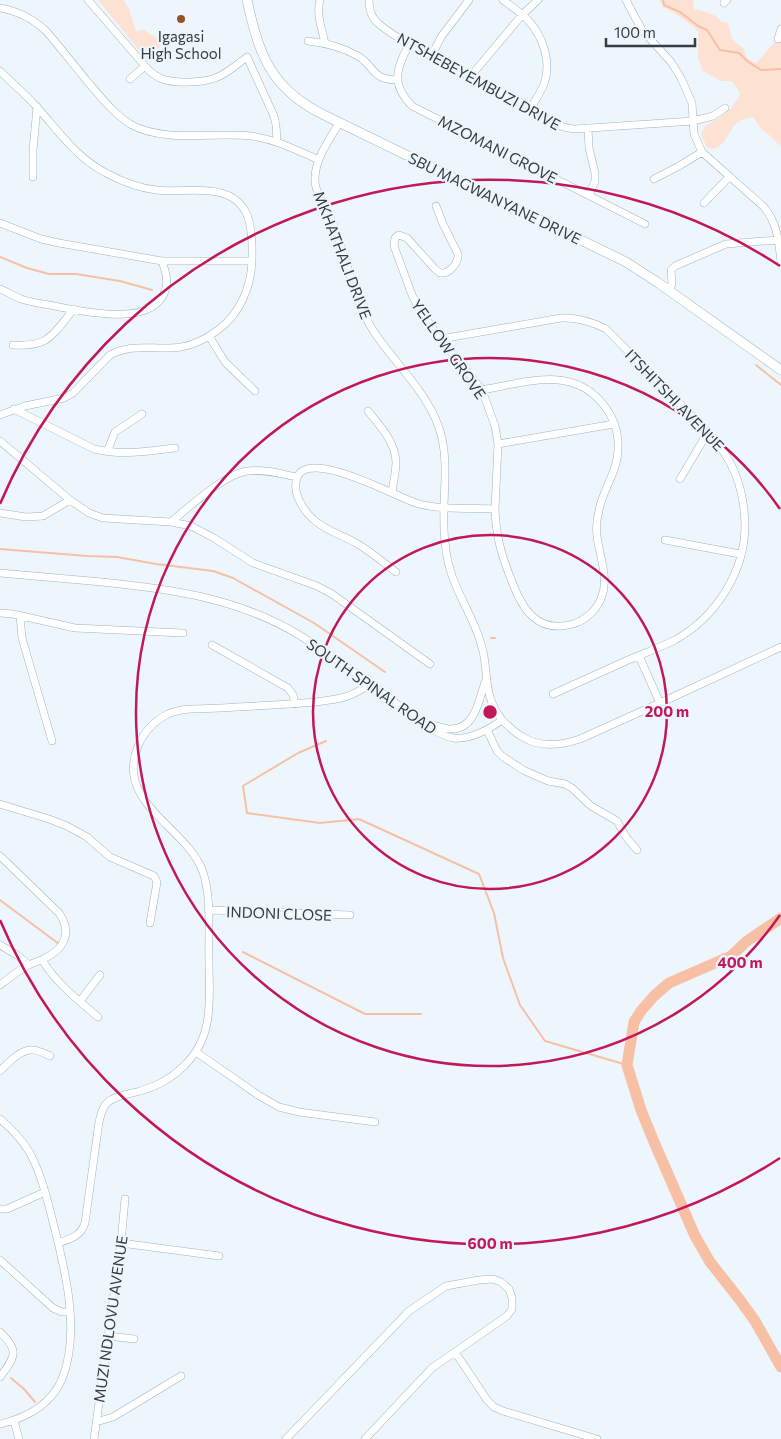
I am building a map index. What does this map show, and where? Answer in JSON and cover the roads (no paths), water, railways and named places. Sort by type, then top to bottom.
[{"type":"main road","name":"SBU MAGWANYANE DRIVE","points":[[247,0],[260,49],[276,78],[299,100],[340,123],[626,262],[781,370]]},
{"type":"street","points":[[88,0],[150,72],[162,79],[182,82],[204,81],[221,75],[248,57],[274,116],[277,141]]},
{"type":"street","points":[[320,0],[319,14],[325,43]]},
{"type":"street","name":"NTSHEBEYEMBUZI DRIVE","points":[[369,0],[370,9],[375,20],[387,30],[431,57],[531,108],[560,126],[575,129],[693,121],[712,116],[725,108]]},
{"type":"street","points":[[431,57],[441,37],[469,0]]},
{"type":"street","points":[[503,0],[522,15],[534,28],[542,42],[548,62],[544,84],[531,108]]},
{"type":"street","points":[[470,77],[522,15],[538,0]]},
{"type":"street","points":[[626,0],[642,30],[671,62],[681,78],[692,103],[694,134],[702,152],[768,212],[777,228],[781,261]]},
{"type":"street","points":[[0,8],[17,12],[36,22],[46,31],[110,108],[132,124],[154,133],[162,134],[228,134],[277,141],[319,160]]},
{"type":"street","points":[[778,39],[781,29]]},
{"type":"street","points":[[308,41],[325,43],[340,48],[358,56],[383,79],[397,80],[400,60],[409,44]]},
{"type":"street","points":[[130,79],[145,66]]},
{"type":"street","points":[[0,71],[36,106],[72,148],[92,165],[106,174],[140,187],[155,190],[208,190],[235,199],[249,217],[252,236],[252,261],[249,281],[240,304],[226,324],[194,344],[179,347],[137,347],[117,351],[110,355],[73,393],[64,398],[14,409],[0,416]]},
{"type":"street","name":"MZOMANI GROVE","points":[[397,80],[399,89],[412,106],[645,224]]},
{"type":"street","points":[[33,177],[36,106]]},
{"type":"street","name":"MKHATHALI DRIVE","points":[[340,123],[319,160],[315,180],[316,188],[334,226],[367,320],[384,346],[423,396],[439,427],[444,459],[443,508],[444,541],[447,558],[456,587],[473,621],[479,638],[484,655],[488,693],[492,705],[502,720]]},
{"type":"street","points":[[588,128],[589,148],[595,174],[595,181],[589,195]]},
{"type":"street","points":[[654,179],[702,152]]},
{"type":"street","points":[[704,203],[729,177]]},
{"type":"street","name":"YELLOW GROVE","points":[[436,206],[459,258],[451,270],[440,273],[402,235],[397,236],[394,241],[395,251],[418,307],[482,390],[495,426],[498,444],[496,509],[497,536],[500,552],[519,600],[527,612],[535,619],[555,626],[566,626],[588,616],[602,597],[604,576],[596,523],[598,510],[616,463],[618,449],[614,424]]},
{"type":"street","points":[[0,223],[59,244],[162,260],[252,261]]},
{"type":"street","points":[[670,291],[672,283],[671,270],[675,266],[726,244],[778,240]]},
{"type":"street","points":[[0,289],[27,300],[74,309],[114,314],[130,313],[149,309],[161,299],[165,291],[166,278],[162,260]]},
{"type":"street","points":[[13,345],[28,346],[46,340],[74,309]]},
{"type":"street","name":"ITSHITSHI AVENUE","points":[[441,339],[562,318],[575,317],[596,324],[606,329],[708,432],[729,459],[736,474],[745,518],[745,532],[737,569],[731,583],[721,598],[701,621],[676,639],[553,694]]},
{"type":"street","points":[[209,336],[225,362],[255,390]]},
{"type":"street","points":[[482,390],[543,379],[568,381],[580,385],[595,396],[609,411],[614,424],[498,444]]},
{"type":"street","points":[[14,409],[86,446],[107,452],[136,453],[175,448]]},
{"type":"street","points":[[368,411],[387,434],[395,453],[396,463],[392,493]]},
{"type":"street","points":[[107,452],[116,432],[142,414]]},
{"type":"street","points":[[680,479],[708,432]]},
{"type":"street","points":[[0,441],[70,500],[89,513],[102,518],[171,522],[191,526],[253,563],[308,582],[332,594],[430,664]]},
{"type":"street","points":[[396,572],[358,544],[320,526],[312,519],[296,492],[297,477],[304,470],[310,467],[317,467],[354,477],[416,503],[443,508],[496,509]]},
{"type":"street","points":[[171,522],[226,479],[237,473],[262,470],[297,477]]},
{"type":"street","points":[[0,513],[26,517],[43,516],[70,500]]},
{"type":"street","points":[[665,540],[740,554]]},
{"type":"street","name":"SOUTH SPINAL ROAD","points":[[0,573],[154,587],[222,601],[284,627],[314,644],[442,735],[454,738],[468,737],[487,730],[502,720]]},
{"type":"street","points":[[0,613],[75,628],[183,633]]},
{"type":"street","points":[[20,616],[22,638],[52,741]]},
{"type":"street","points":[[212,644],[288,688],[293,695],[295,704]]},
{"type":"street","points":[[502,720],[524,738],[538,743],[566,743],[580,739],[781,647]]},
{"type":"street","points":[[639,656],[660,703]]},
{"type":"street","points":[[421,721],[448,729],[466,724],[475,712],[486,677]]},
{"type":"street","points":[[58,1243],[73,1238],[80,1233],[85,1223],[99,1122],[106,1103],[112,1099],[141,1091],[163,1082],[184,1067],[196,1052],[205,1033],[208,1021],[208,910],[206,883],[195,855],[151,808],[136,786],[134,764],[138,746],[150,727],[161,718],[178,711],[295,704],[340,699],[371,684]]},
{"type":"street","points":[[487,730],[497,751],[502,756],[523,770],[548,781],[568,785],[591,806],[617,821],[636,850]]},
{"type":"street","points":[[0,804],[67,826],[87,837],[110,857],[154,876],[157,882],[150,923]]},
{"type":"street","points":[[0,856],[59,913],[66,929],[66,936],[56,953],[29,965],[0,984]]},
{"type":"street","name":"INDONI CLOSE","points":[[208,910],[350,915]]},
{"type":"street","points":[[0,945],[29,965]]},
{"type":"street","points":[[42,960],[50,972],[98,1017]]},
{"type":"street","points":[[80,1001],[100,974]]},
{"type":"street","points":[[0,1071],[21,1053],[30,1050],[37,1050],[50,1056]]},
{"type":"street","points":[[196,1052],[278,1107],[299,1112],[375,1122]]},
{"type":"street","points":[[0,1118],[22,1141],[45,1192],[68,1290],[70,1312],[68,1360],[61,1380],[51,1396],[41,1406],[14,1421],[0,1424]]},
{"type":"street","points":[[0,1209],[7,1209],[45,1192]]},
{"type":"street","name":"MUZI NDLOVU AVENUE","points":[[94,1439],[121,1243],[125,1199]]},
{"type":"street","points":[[121,1243],[219,1256]]},
{"type":"street","points":[[0,1260],[53,1308],[62,1312],[70,1312]]},
{"type":"street","points":[[286,1439],[408,1311],[446,1286],[479,1280],[493,1279],[502,1282],[509,1290],[512,1298],[512,1309],[507,1316],[440,1361],[365,1439]]},
{"type":"street","points":[[0,1332],[9,1340],[14,1348],[12,1360],[0,1377]]},
{"type":"street","points":[[108,1336],[134,1339]]},
{"type":"street","points":[[455,1352],[487,1400],[494,1407],[597,1439]]},
{"type":"street","points":[[96,1422],[114,1417],[181,1376]]},
{"type":"street","points":[[14,1421],[19,1439]]},
{"type":"waterway","points":[[663,0],[664,5],[680,12],[698,26],[707,30],[720,50],[739,53],[761,70],[781,69]]},
{"type":"waterway","points":[[0,257],[27,268],[49,274],[76,274],[120,281],[152,290]]},
{"type":"waterway","points":[[756,365],[781,385]]},
{"type":"waterway","points":[[0,549],[117,557],[213,571],[233,578],[314,623],[385,672]]},
{"type":"waterway","points":[[326,741],[298,753],[243,786],[247,813],[320,823],[359,819],[479,874],[494,913],[503,958],[520,1005],[545,1041],[627,1065]]},
{"type":"waterway","points":[[0,900],[59,944]]},
{"type":"waterway","points":[[781,918],[747,941],[731,956],[669,983],[654,996],[634,1022],[627,1065],[641,1110],[695,1236],[710,1262],[755,1321],[781,1367]]},
{"type":"waterway","points":[[243,952],[365,1014],[421,1014]]},
{"type":"waterway","points":[[11,1378],[35,1402]]},
{"type":"place","name":"Igagasi High School","points":[[181,19]]}]
